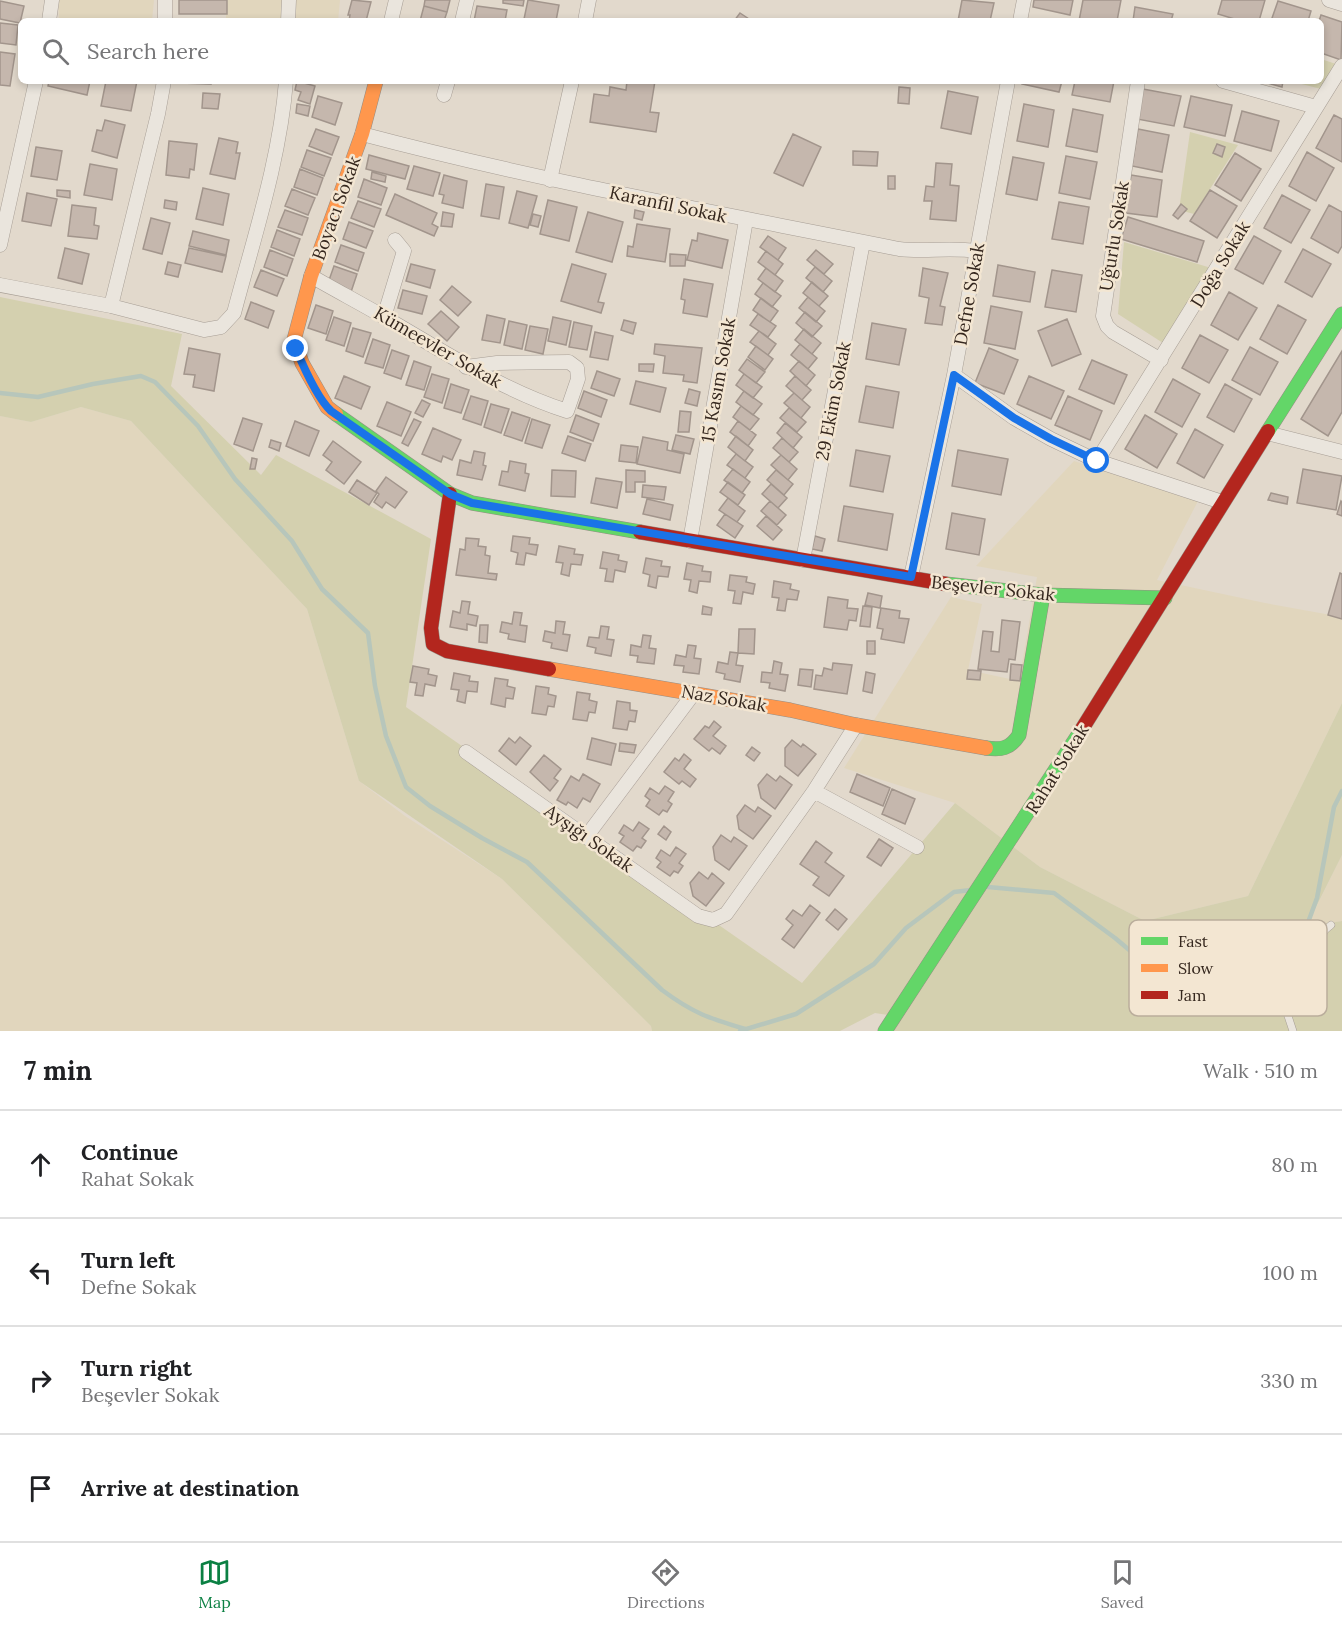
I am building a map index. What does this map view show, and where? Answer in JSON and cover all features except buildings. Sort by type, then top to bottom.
[{"type":"street","points":[[49,18],[52,0]]},
{"type":"street","points":[[165,0],[168,18]]},
{"type":"street","points":[[288,18],[289,0]]},
{"type":"street","points":[[392,18],[396,0]]},
{"type":"street","points":[[463,18],[467,0]]},
{"type":"street","points":[[586,18],[589,0]]},
{"type":"street","points":[[1021,18],[1024,0]]},
{"type":"street","points":[[1329,0],[1342,4]]},
{"type":"street","name":"Doğa Sokak","points":[[1097,461],[1342,66]]},
{"type":"street","points":[[0,245],[35,84]]},
{"type":"street","points":[[111,306],[163,84]]},
{"type":"street","points":[[0,285],[111,306],[204,330],[221,327],[234,313],[268,183],[286,84]]},
{"type":"street","name":"Boyacı Sokak","points":[[294,334],[311,276],[362,134],[374,84]]},
{"type":"street","points":[[550,180],[571,84]]},
{"type":"street","name":"Defne Sokak","points":[[911,577],[954,375],[1007,84]]},
{"type":"street","name":"Uğurlu Sokak","points":[[1138,84],[1102,316],[1107,326],[1117,335],[1161,360]]},
{"type":"street","points":[[1235,84],[1316,107]]},
{"type":"street","name":"Karanfil Sokak","points":[[362,134],[550,180],[746,220],[909,250],[957,248],[976,251]]},
{"type":"street","name":"15 Kasım Sokak","points":[[690,541],[746,220]]},
{"type":"street","points":[[384,317],[404,251],[395,240]]},
{"type":"street","name":"29 Ekim Sokak","points":[[803,560],[863,242]]},
{"type":"street","name":"Kümeevler Sokak","points":[[311,276],[466,367],[537,401],[567,411],[578,379],[577,368],[569,362],[496,363],[466,367]]},
{"type":"street","name":"Rahat Sokak","points":[[885,1031],[970,906],[1342,314]]},
{"type":"street","name":"Beşevler Sokak","points":[[294,334],[295,345],[302,363],[327,407],[450,494],[472,503],[961,587],[1043,595],[1165,598]]},
{"type":"street","points":[[954,375],[1022,424],[1097,461],[1222,502]]},
{"type":"street","points":[[1267,433],[1342,452]]},
{"type":"street","name":"Naz Sokak","points":[[450,494],[431,628],[433,644],[447,651],[790,710],[856,725],[999,750],[1008,748],[1015,742],[1021,728],[1043,595]]},
{"type":"street","points":[[586,837],[693,693]]},
{"type":"street","points":[[856,725],[814,791],[917,847]]},
{"type":"street","name":"Ayşığı Sokak","points":[[466,752],[698,916],[713,920],[726,914],[814,791]]},
{"type":"lane","points":[[1327,928],[1331,925]]},
{"type":"lane","points":[[1288,1016],[1293,1031]]},
{"type":"shaded area","points":[[58,0],[154,0],[152,18],[59,18]]},
{"type":"shaded area","points":[[226,0],[340,0],[338,18],[226,18]]},
{"type":"shaded area","points":[[1324,60],[1336,64],[1324,84]]},
{"type":"shaded area","points":[[1302,84],[1324,84],[1321,89]]},
{"type":"shaded area","points":[[1190,132],[1238,145],[1194,214],[1179,210]]},
{"type":"shaded area","points":[[1124,242],[1218,270],[1163,343],[1118,314]]},
{"type":"shaded area","points":[[0,297],[182,334],[171,386],[261,475],[276,455],[431,539],[406,707],[802,983],[955,803],[1040,867],[1143,920],[1129,920],[1129,1016],[1327,1016],[1327,924],[1342,921],[1342,1031],[894,1031],[901,1017],[875,1013],[840,1031],[652,1031],[651,1026],[502,879],[359,781],[307,609],[131,421],[81,407],[31,422],[0,416]]},
{"type":"shaded area","points":[[81,407],[131,421],[307,609],[359,781],[405,816],[502,879],[651,1026],[652,1031],[0,1031],[0,416],[31,422]]},
{"type":"shaded area","points":[[1074,461],[1198,501],[1157,580],[1342,617],[1342,703],[1248,896],[1143,920],[1040,867],[955,803],[844,768],[951,597],[982,604],[968,670],[1019,681],[1037,577],[976,566]]},
{"type":"shaded area","points":[[1342,703],[1342,855],[1310,920],[1149,920],[1248,896]]},
{"type":"shaded area","points":[[1342,855],[1342,921],[1327,924],[1327,920],[1310,920]]},
{"type":"waterway","points":[[0,393],[38,397],[141,376],[155,382],[198,426],[235,479],[292,541],[322,589],[368,633],[375,686],[386,736],[406,787],[430,806],[527,862],[673,998],[701,1014],[745,1029]]},
{"type":"waterway","points":[[1309,920],[1317,898],[1334,807],[1342,791]]},
{"type":"waterway","points":[[988,887],[1054,893],[1129,950]]},
{"type":"waterway","points":[[740,1031],[796,1014],[874,964],[906,928],[954,892],[971,890]]},
{"type":"traffic: fast","points":[[1268,431],[1342,314]]},
{"type":"traffic: fast","points":[[336,414],[450,494],[472,503],[640,532]]},
{"type":"traffic: fast","points":[[946,584],[1043,595],[1165,598]]},
{"type":"traffic: fast","points":[[986,748],[1005,748],[1019,735],[1043,595]]},
{"type":"traffic: fast","points":[[885,1031],[1082,729]]},
{"type":"traffic: slow","points":[[336,414],[327,407],[302,363],[294,340],[311,276],[362,134],[375,84]]},
{"type":"traffic: slow","points":[[549,669],[790,710],[856,725],[986,748]]},
{"type":"traffic: jam","points":[[1082,729],[1268,431]]},
{"type":"traffic: jam","points":[[450,494],[431,628],[433,644],[447,651],[549,669]]},
{"type":"traffic: jam","points":[[640,532],[946,584]]},
{"type":"route","points":[[296,349],[323,402],[331,411],[450,494],[472,503],[911,577],[954,375],[997,408],[1031,429],[1097,461]]}]
